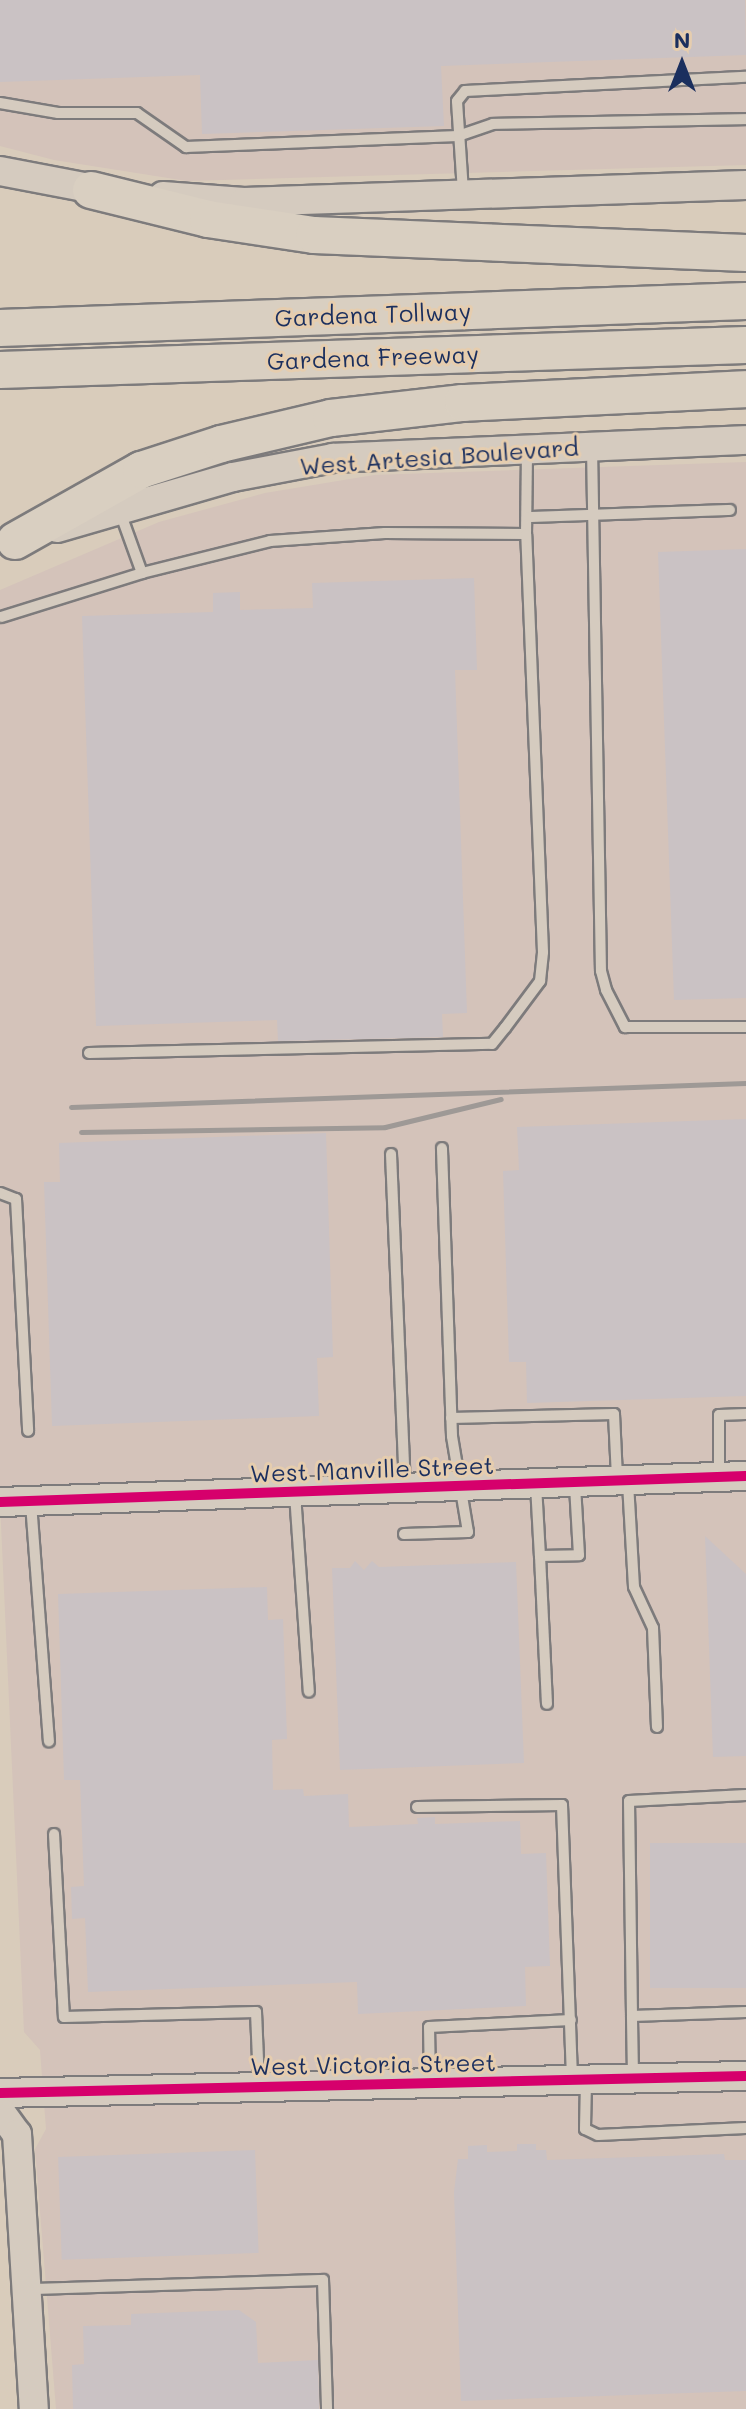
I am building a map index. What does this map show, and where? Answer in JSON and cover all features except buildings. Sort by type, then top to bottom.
[{"type":"highway","points":[[91,190],[208,219],[314,235],[746,253]]},
{"type":"highway","points":[[0,305],[746,282]]},
{"type":"highway","name":"Gardena Tollway","points":[[0,328],[746,301]]},
{"type":"highway","name":"Gardena Tollway","points":[[0,343],[746,320]]},
{"type":"highway","name":"Gardena Freeway","points":[[0,370],[746,345]]},
{"type":"highway","points":[[7,544],[141,470],[221,444],[331,418],[463,403],[746,389]]},
{"type":"main road","points":[[0,171],[91,190],[244,202],[746,185]]},
{"type":"main road","name":"West Artesia Boulevard","points":[[7,544],[233,477],[333,458],[527,447],[746,440]]},
{"type":"main road","name":"West Manville Street","points":[[0,1502],[733,1477]]},
{"type":"main road","name":"West Victoria Street","points":[[0,2093],[746,2076]]},
{"type":"main road","points":[[0,2111],[17,2134],[34,2409]]},
{"type":"lane","points":[[463,194],[457,101],[465,91],[746,77]]},
{"type":"lane","points":[[0,103],[58,113],[137,113],[186,147],[458,136],[493,124],[746,119]]},
{"type":"lane","points":[[592,445],[601,956],[606,990],[625,1027],[746,1027]]},
{"type":"lane","points":[[89,1053],[492,1044],[540,981],[543,952],[526,534],[529,517],[527,447]]},
{"type":"lane","points":[[119,510],[142,573]]},
{"type":"lane","points":[[529,517],[730,510]]},
{"type":"lane","points":[[1,617],[142,573],[270,541],[385,533],[526,534]]},
{"type":"lane","points":[[404,1534],[468,1532],[451,1418],[442,1148]]},
{"type":"lane","points":[[391,1154],[405,1488]]},
{"type":"lane","points":[[0,1193],[16,1199],[28,1431]]},
{"type":"lane","points":[[451,1418],[614,1414],[634,1587],[653,1628],[657,1727]]},
{"type":"lane","points":[[733,1477],[719,1415],[746,1414]]},
{"type":"lane","points":[[540,1556],[579,1555],[575,1482]]},
{"type":"lane","points":[[536,1483],[547,1704]]},
{"type":"lane","points":[[295,1492],[309,1692]]},
{"type":"lane","points":[[31,1501],[49,1741]]},
{"type":"lane","points":[[633,2078],[629,1801],[746,1795]]},
{"type":"lane","points":[[417,1807],[562,1805],[571,2020],[585,2129],[598,2135],[746,2128]]},
{"type":"lane","points":[[54,1834],[64,2017],[256,2012],[259,2087]]},
{"type":"lane","points":[[632,2016],[746,2012]]},
{"type":"lane","points":[[430,2083],[429,2027],[571,2020]]},
{"type":"lane","points":[[25,2289],[323,2280],[327,2409]]},
{"type":"shaded area","points":[[0,0],[746,0],[746,165],[187,181],[54,160],[0,146]]},
{"type":"shaded area","points":[[746,462],[746,2409],[56,2409],[35,2149],[46,2129],[40,2050],[24,2032],[0,1502],[0,590],[159,522],[265,493],[374,475]]},
{"type":"railway","points":[[71,1107],[746,1083]]},
{"type":"railway","points":[[81,1132],[385,1127],[501,1099]]},
{"type":"cycle path","points":[[0,1502],[746,1476]]},
{"type":"cycle path","points":[[0,2093],[746,2076]]}]
